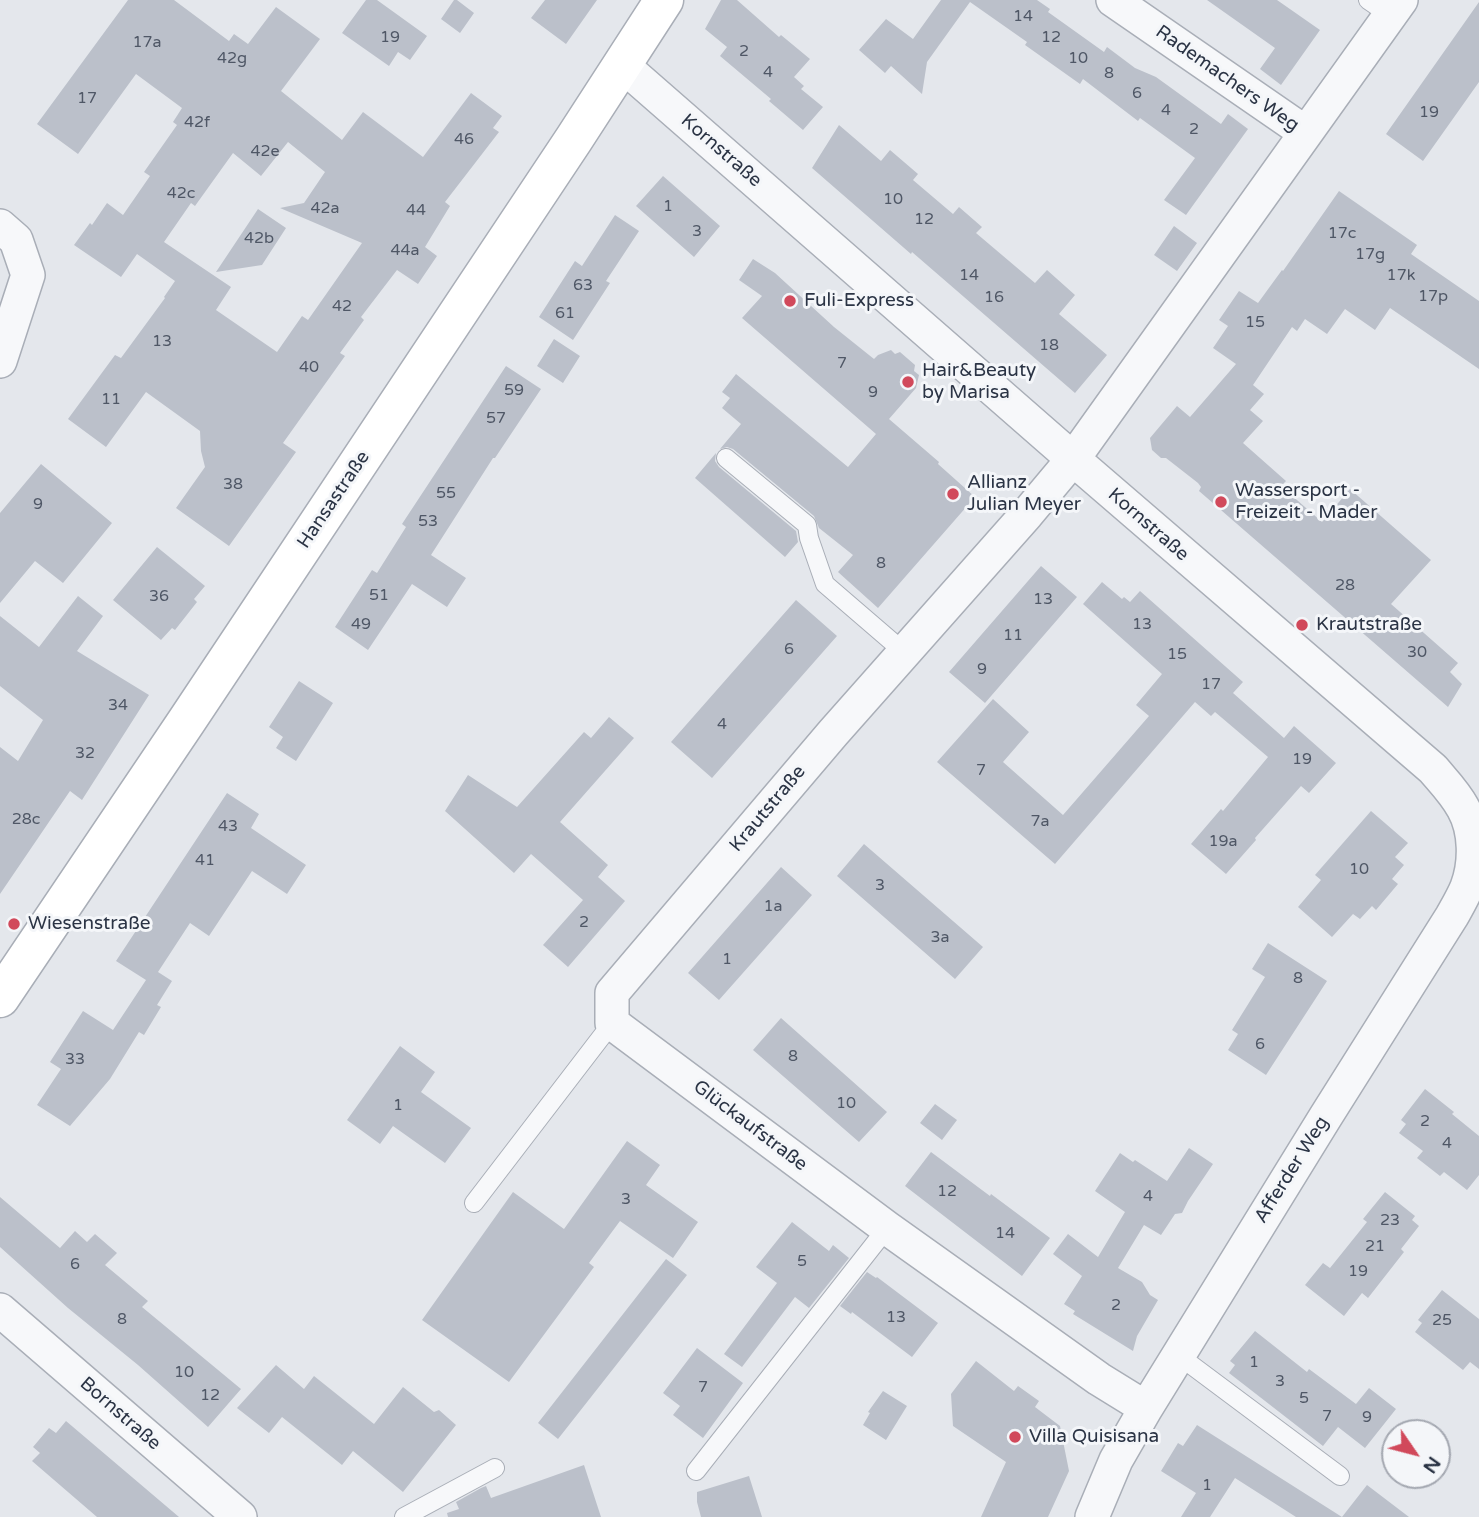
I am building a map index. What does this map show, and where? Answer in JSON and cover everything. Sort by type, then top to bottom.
[{"type":"main road","name":"Hansastraße","points":[[0,998],[664,0]]},
{"type":"street","name":"Rademachers Weg","points":[[1113,0],[1306,134]]},
{"type":"street","name":"Krautstraße","points":[[612,1023],[612,993],[798,773],[1073,459],[1306,134],[1386,5]]},
{"type":"street","name":"Kornstraße","points":[[621,64],[1433,769],[1453,791],[1475,827]]},
{"type":"street","points":[[0,226],[16,240],[28,275],[0,360]]},
{"type":"street","name":"Afferder Weg","points":[[1092,1517],[1116,1460],[1146,1408],[1452,916],[1467,888],[1473,865],[1475,827]]},
{"type":"street","name":"Glückaufstraße","points":[[612,1023],[887,1228],[1098,1380],[1146,1408]]},
{"type":"street","name":"Bornstraße","points":[[0,1310],[240,1517]]},
{"type":"lane","points":[[726,458],[807,526],[825,584],[904,652]]},
{"type":"lane","points":[[474,1203],[612,1023]]},
{"type":"lane","points":[[696,1471],[887,1228]]},
{"type":"lane","points":[[1178,1355],[1340,1476]]},
{"type":"lane","points":[[404,1517],[495,1468]]},
{"type":"building","points":[[128,0],[174,0],[229,41],[234,34],[248,44],[276,7],[320,39],[281,91],[342,140],[363,112],[423,157],[471,93],[502,116],[493,128],[499,132],[445,202],[450,206],[425,247],[437,256],[418,284],[397,270],[361,317],[364,320],[340,353],[345,356],[283,443],[296,452],[229,546],[176,508],[205,467],[200,431],[146,392],[106,447],[68,419],[115,355],[121,358],[175,281],[137,254],[121,277],[74,245],[107,203],[123,215],[150,176],[144,172],[177,125],[173,122],[182,108],[136,74],[78,154],[37,124]],"holes":[[[288,142],[325,172],[304,203],[280,208],[362,243],[308,320],[302,316],[277,352],[216,310],[231,287],[164,242],[191,203],[195,206],[233,153],[261,176]]]},
{"type":"building","points":[[366,0],[377,0],[427,36],[410,60],[398,52],[389,66],[342,33]]},
{"type":"building","points":[[454,0],[474,13],[460,33],[441,19]]},
{"type":"building","points":[[545,0],[597,0],[566,44],[531,18]]},
{"type":"building","points":[[721,0],[737,0],[779,37],[781,35],[810,59],[794,77],[804,86],[801,89],[823,107],[803,130],[720,56],[727,47],[705,29]]},
{"type":"building","points":[[941,0],[1037,0],[1050,9],[1048,12],[1104,52],[1107,47],[1135,68],[1156,77],[1221,124],[1228,114],[1248,129],[1186,215],[1164,200],[1195,158],[1140,118],[1138,121],[1083,79],[1080,84],[970,2],[927,62],[922,94],[891,66],[885,73],[859,50],[886,19],[913,39]]},
{"type":"building","points":[[1207,0],[1277,0],[1320,30],[1281,85],[1260,69],[1275,48]]},
{"type":"building","points":[[1479,2],[1479,82],[1423,161],[1386,134]]},
{"type":"building","points":[[839,125],[881,161],[890,150],[918,174],[913,180],[953,214],[959,207],[982,227],[976,233],[1035,283],[1047,270],[1075,295],[1059,314],[1107,355],[1075,393],[812,168]]},
{"type":"building","points":[[663,176],[720,226],[694,257],[636,206]]},
{"type":"building","points":[[1339,191],[1417,245],[1411,254],[1479,301],[1479,369],[1390,308],[1375,330],[1345,309],[1327,334],[1305,319],[1297,331],[1292,327],[1253,385],[1264,394],[1250,410],[1263,421],[1243,443],[1286,481],[1281,486],[1322,522],[1350,489],[1431,560],[1391,604],[1458,663],[1450,672],[1462,684],[1448,707],[1199,491],[1201,487],[1198,483],[1152,450],[1150,438],[1177,406],[1190,417],[1236,364],[1213,348],[1228,326],[1219,320],[1239,291],[1258,303]]},
{"type":"building","points":[[258,209],[286,228],[262,265],[216,272]]},
{"type":"building","points":[[615,215],[639,231],[606,281],[610,283],[573,340],[539,317],[575,261],[582,266]]},
{"type":"building","points":[[1174,226],[1197,243],[1177,271],[1154,255]]},
{"type":"building","points":[[753,259],[775,273],[874,359],[891,350],[895,354],[900,352],[915,365],[914,371],[919,375],[916,388],[889,419],[975,497],[878,608],[838,572],[853,555],[819,528],[814,516],[733,449],[720,449],[741,424],[722,408],[730,398],[722,392],[736,374],[848,467],[876,434],[742,318],[762,296],[739,280]]},
{"type":"building","points":[[554,339],[580,356],[563,383],[537,366]]},
{"type":"building","points":[[506,366],[541,389],[431,555],[466,578],[447,607],[412,584],[368,650],[335,627],[372,570],[377,573],[406,527],[402,524]]},
{"type":"building","points":[[716,453],[715,461],[719,467],[796,531],[798,542],[785,557],[695,478]]},
{"type":"building","points":[[41,464],[112,523],[63,583],[35,561],[0,603],[0,513]]},
{"type":"building","points":[[157,547],[205,586],[194,599],[197,602],[175,630],[172,628],[161,640],[113,600]]},
{"type":"building","points":[[1041,566],[1077,597],[985,703],[949,672]]},
{"type":"building","points":[[1102,582],[1122,599],[1124,597],[1130,602],[1140,591],[1243,682],[1233,693],[1284,738],[1294,726],[1336,763],[1309,793],[1301,786],[1226,874],[1191,844],[1268,757],[1215,712],[1211,716],[1195,702],[1055,864],[937,762],[993,699],[1029,732],[1003,762],[1063,815],[1149,716],[1136,705],[1162,674],[1083,604]]},
{"type":"building","points":[[78,596],[103,616],[77,651],[149,695],[82,800],[70,791],[0,894],[0,747],[18,761],[43,720],[0,686],[0,616],[39,647]]},
{"type":"building","points":[[796,600],[837,636],[712,778],[671,742]]},
{"type":"building","points":[[299,681],[333,703],[296,761],[276,748],[283,737],[269,727]]},
{"type":"building","points":[[609,717],[634,738],[560,822],[608,865],[598,877],[625,901],[568,967],[543,945],[583,900],[531,854],[514,873],[445,811],[468,775],[517,807],[584,732],[591,738]]},
{"type":"building","points":[[227,793],[259,814],[251,828],[306,865],[287,894],[252,871],[209,936],[190,923],[158,972],[172,981],[157,1005],[161,1007],[144,1035],[139,1032],[110,1079],[70,1126],[37,1105],[61,1069],[50,1062],[83,1011],[113,1030],[146,980],[116,961]]},
{"type":"building","points":[[1371,811],[1408,843],[1395,857],[1404,865],[1392,879],[1398,884],[1376,910],[1372,906],[1360,919],[1353,914],[1332,937],[1298,907],[1321,880],[1315,875]]},
{"type":"building","points":[[864,844],[983,947],[955,979],[837,876]]},
{"type":"building","points":[[781,867],[812,895],[719,1000],[688,973]]},
{"type":"building","points":[[1268,943],[1327,981],[1266,1075],[1228,1050],[1238,1034],[1232,1030],[1265,977],[1252,969]]},
{"type":"building","points":[[781,1018],[887,1112],[859,1142],[753,1050]]},
{"type":"building","points":[[400,1046],[435,1072],[421,1092],[471,1128],[445,1163],[393,1126],[380,1144],[347,1120]]},
{"type":"building","points":[[1425,1089],[1479,1136],[1479,1175],[1467,1190],[1444,1172],[1440,1176],[1417,1158],[1423,1151],[1399,1133],[1406,1124],[1401,1120]]},
{"type":"building","points":[[935,1104],[957,1120],[942,1140],[920,1123]]},
{"type":"building","points":[[627,1141],[660,1165],[646,1185],[698,1222],[673,1258],[620,1221],[589,1263],[594,1267],[509,1382],[422,1320],[513,1192],[564,1229]]},
{"type":"building","points":[[1189,1148],[1213,1164],[1182,1213],[1175,1214],[1161,1235],[1144,1225],[1118,1268],[1142,1282],[1150,1295],[1158,1300],[1137,1336],[1133,1351],[1073,1314],[1075,1311],[1064,1304],[1082,1276],[1053,1254],[1068,1234],[1098,1257],[1125,1212],[1095,1191],[1120,1153],[1167,1181]]},
{"type":"building","points":[[931,1152],[1050,1238],[1022,1276],[905,1186]]},
{"type":"building","points":[[1385,1192],[1415,1216],[1412,1220],[1419,1226],[1401,1249],[1404,1252],[1368,1298],[1362,1293],[1344,1316],[1305,1285],[1323,1263],[1330,1268],[1367,1222],[1363,1219]]},
{"type":"building","points":[[0,1197],[60,1248],[75,1231],[87,1242],[95,1234],[117,1253],[105,1265],[148,1301],[142,1307],[241,1389],[208,1427],[0,1247]]},
{"type":"building","points":[[792,1222],[829,1251],[833,1245],[849,1258],[809,1308],[795,1297],[742,1367],[724,1354],[777,1283],[756,1267]]},
{"type":"building","points":[[666,1259],[687,1275],[558,1439],[538,1423]]},
{"type":"building","points":[[867,1272],[938,1323],[912,1357],[840,1306]]},
{"type":"building","points":[[1442,1290],[1479,1319],[1479,1369],[1470,1362],[1463,1370],[1415,1332],[1422,1323],[1418,1320]]},
{"type":"building","points":[[1255,1331],[1307,1372],[1309,1369],[1356,1404],[1369,1388],[1396,1409],[1388,1419],[1381,1419],[1381,1428],[1365,1448],[1338,1427],[1323,1446],[1229,1373],[1235,1365],[1230,1361]]},
{"type":"building","points":[[697,1348],[743,1383],[703,1438],[673,1415],[680,1406],[663,1393]]},
{"type":"building","name":"Villa Quisisana","points":[[976,1361],[1014,1391],[1018,1386],[1039,1401],[1035,1407],[1060,1426],[1069,1471],[1048,1517],[981,1517],[1006,1462],[953,1426],[951,1394]]},
{"type":"building","points":[[276,1365],[304,1389],[314,1376],[374,1424],[403,1387],[434,1412],[439,1410],[456,1425],[403,1492],[353,1451],[342,1465],[282,1417],[269,1433],[237,1408]]},
{"type":"building","points":[[883,1391],[907,1406],[886,1440],[863,1425],[870,1413],[868,1412]]},
{"type":"building","points":[[66,1421],[179,1517],[97,1517],[32,1461],[40,1453],[33,1447],[49,1428],[56,1433]]},
{"type":"building","points":[[1197,1425],[1342,1517],[1296,1517],[1235,1478],[1210,1517],[1181,1517],[1196,1493],[1161,1471],[1178,1443],[1183,1446]]},
{"type":"building","points":[[584,1465],[601,1517],[448,1517],[447,1513],[459,1509],[456,1502],[486,1486],[491,1498]]},
{"type":"building","points":[[749,1476],[762,1517],[701,1517],[697,1492]]},
{"type":"building","points":[[1367,1485],[1409,1517],[1342,1517]]},
{"type":"place","name":"Fuli-Express","points":[[790,301]]},
{"type":"place","name":"Hair&Beauty by Marisa","points":[[908,382]]},
{"type":"place","name":"Allianz Julian Meyer","points":[[953,494]]},
{"type":"place","name":"Wassersport - Freizeit - Mader","points":[[1221,502]]},
{"type":"place","name":"Krautstraße","points":[[1302,625]]},
{"type":"place","name":"Wiesenstraße","points":[[14,924]]},
{"type":"place","name":"Villa Quisisana","points":[[1015,1437]]}]
